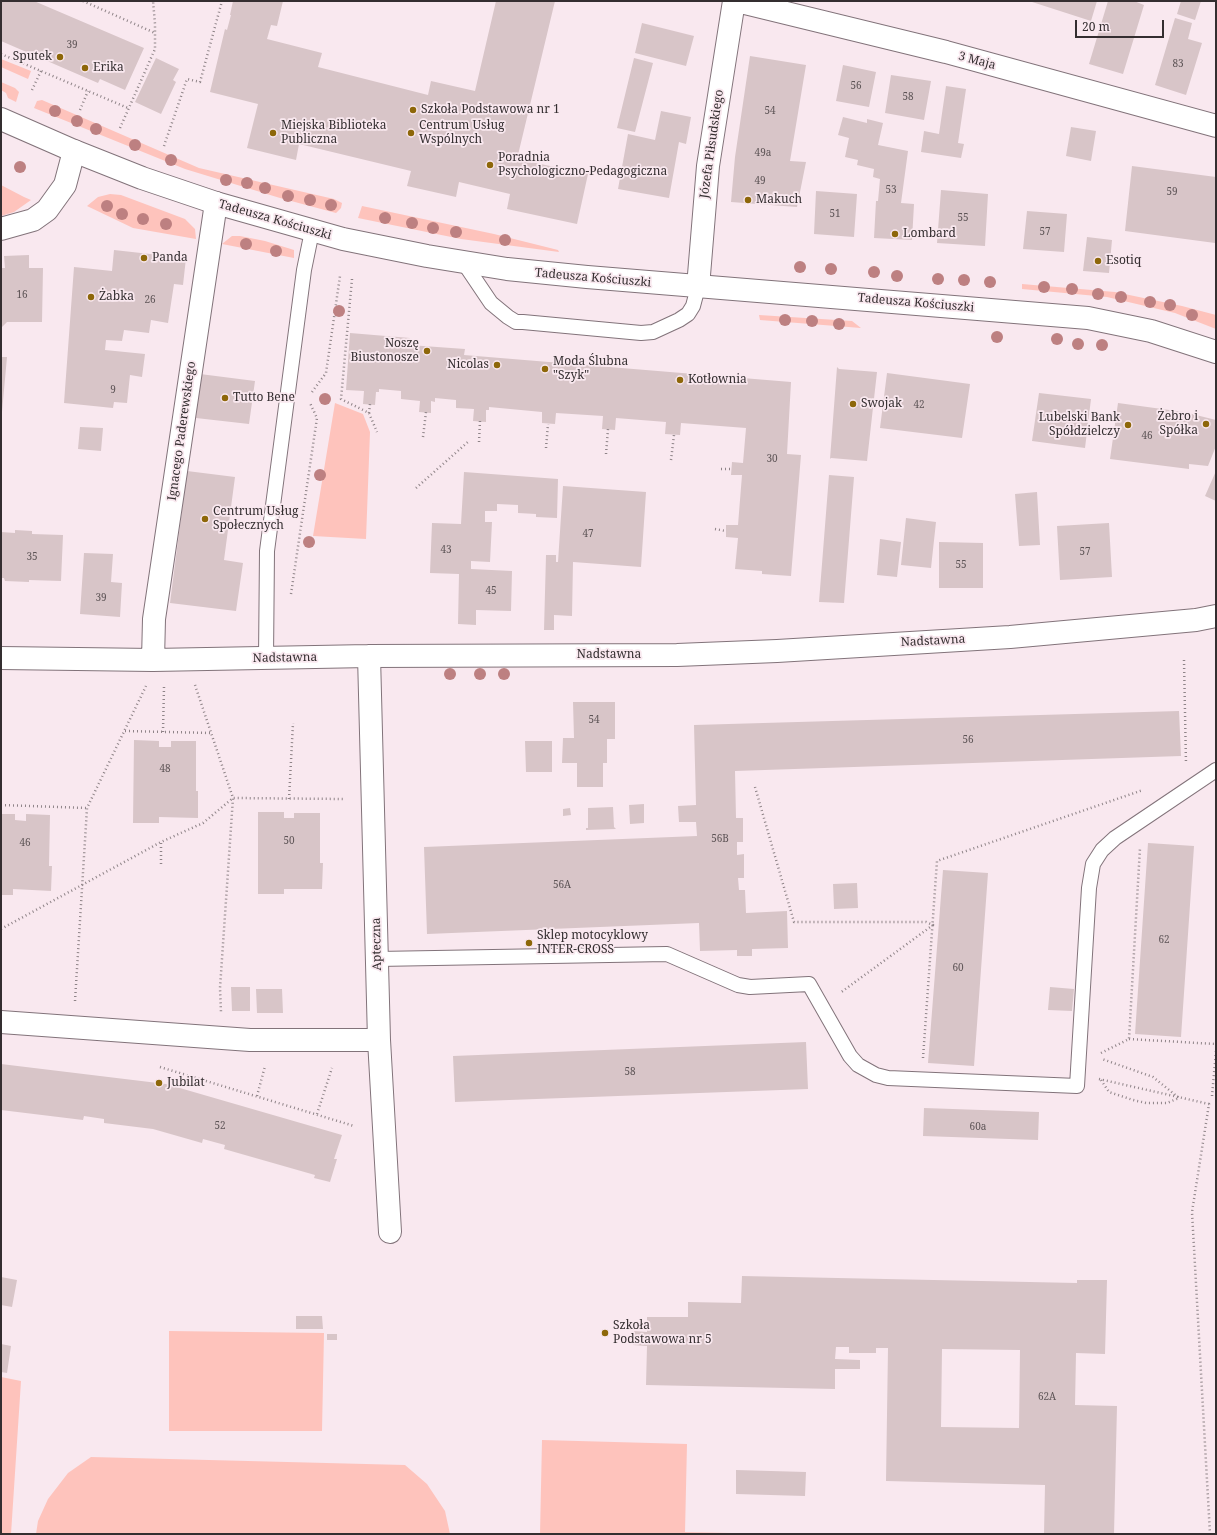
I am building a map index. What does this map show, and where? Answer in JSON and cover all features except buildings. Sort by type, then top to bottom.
[{"type":"street","name":"3 Maja","points":[[736,1],[946,52],[1216,126]]},
{"type":"street","name":"Józefa Piłsudskiego","points":[[698,287],[708,166],[736,1]]},
{"type":"street","name":"Tadeusza Kościuszki","points":[[1,119],[74,151],[142,178],[216,203],[312,231],[464,263],[507,270],[698,287],[869,299],[1095,319],[1151,331],[1212,353]]},
{"type":"street","points":[[1,229],[33,220],[51,206],[65,184],[74,151]]},
{"type":"street","name":"Ignacego Paderewskiego","points":[[151,670],[154,619],[216,203]]},
{"type":"street","name":"Nadstawna","points":[[1,658],[151,670],[266,658],[370,656],[677,655],[777,651],[1010,637],[1216,619]]},
{"type":"street","name":"Apteczna","points":[[370,656],[379,1040],[390,1232]]},
{"type":"street","points":[[1,1022],[250,1040],[379,1040]]},
{"type":"lane","points":[[266,658],[267,551],[304,270],[312,231]]},
{"type":"lane","points":[[464,263],[491,303],[508,317],[523,322],[641,333],[653,332],[679,320],[688,314],[698,287]]},
{"type":"lane","points":[[377,959],[667,954],[738,985],[750,987],[809,984],[850,1056],[858,1065],[876,1075],[888,1078],[922,1080],[1077,1086],[1091,874],[1093,864],[1102,850],[1114,838],[1216,770]]},
{"type":"path","points":[[83,1],[156,33]]},
{"type":"path","points":[[120,128],[155,49],[156,33],[153,1]]},
{"type":"path","points":[[164,146],[188,79],[200,82],[222,1]]},
{"type":"path","points":[[1,54],[128,108]]},
{"type":"path","points":[[32,90],[41,71]]},
{"type":"path","points":[[80,110],[88,91]]},
{"type":"path","points":[[290,599],[317,418],[310,403],[311,393],[326,373],[340,276]]},
{"type":"path","points":[[352,279],[341,399],[369,413]]},
{"type":"path","points":[[370,404],[369,413],[377,432]]},
{"type":"path","points":[[423,437],[426,412]]},
{"type":"path","points":[[479,442],[480,421]]},
{"type":"path","points":[[546,448],[548,424]]},
{"type":"path","points":[[606,454],[608,429]]},
{"type":"path","points":[[671,460],[674,435]]},
{"type":"path","points":[[416,488],[469,441]]},
{"type":"path","points":[[721,469],[732,469]]},
{"type":"path","points":[[715,529],[726,531]]},
{"type":"path","points":[[1184,660],[1186,768]]},
{"type":"path","points":[[74,1027],[87,808],[125,731],[151,670]]},
{"type":"path","points":[[163,732],[165,680]]},
{"type":"path","points":[[194,681],[233,798],[220,988],[221,1038]]},
{"type":"path","points":[[289,799],[293,723]]},
{"type":"path","points":[[125,731],[211,733]]},
{"type":"path","points":[[755,786],[794,922],[926,922],[933,925]]},
{"type":"path","points":[[922,1080],[937,861],[1149,788]]},
{"type":"path","points":[[1,929],[161,842],[203,823],[233,798],[344,799]]},
{"type":"path","points":[[1,805],[87,808]]},
{"type":"path","points":[[1129,1039],[1142,819]]},
{"type":"path","points":[[161,842],[161,864]]},
{"type":"path","points":[[822,1006],[933,925]]},
{"type":"path","points":[[1179,1098],[1153,1077],[1096,1056],[1119,1042],[1129,1039],[1216,1044]]},
{"type":"path","points":[[1212,1096],[1216,1051]]},
{"type":"path","points":[[257,1096],[265,1066]]},
{"type":"path","points":[[160,1067],[354,1126]]},
{"type":"path","points":[[317,1114],[332,1068]]},
{"type":"path","points":[[1101,1080],[1109,1092],[1146,1103],[1167,1103],[1179,1098]]},
{"type":"path","points":[[1114,1082],[1209,1104],[1192,1212],[1210,1534]]},
{"type":"shaded area","points":[[1,59],[31,71],[28,79],[1,67]]},
{"type":"shaded area","points":[[1,82],[15,88],[19,92],[16,102],[8,98],[6,93],[1,90]]},
{"type":"shaded area","points":[[42,100],[199,168],[334,199],[342,203],[341,208],[336,213],[280,198],[185,169],[34,108],[37,101]]},
{"type":"shaded area","points":[[1,185],[31,200],[14,212],[1,216]]},
{"type":"shaded area","points":[[110,194],[121,195],[185,219],[195,229],[196,239],[133,228],[87,206],[98,197]]},
{"type":"shaded area","points":[[362,206],[494,234],[558,250],[559,252],[461,239],[358,218]]},
{"type":"shaded area","points":[[232,236],[265,241],[294,250],[294,258],[222,244]]},
{"type":"shaded area","points":[[1022,284],[1115,292],[1182,306],[1216,315],[1216,329],[1175,313],[1107,297],[1022,289]]},
{"type":"shaded area","points":[[759,315],[852,321],[861,328],[760,320]]},
{"type":"shaded area","points":[[335,403],[363,414],[370,432],[366,539],[313,536]]},
{"type":"shaded area","points":[[169,1331],[324,1333],[322,1431],[169,1431]]},
{"type":"shaded area","points":[[1,1377],[21,1381],[11,1534],[1,1534]]},
{"type":"shaded area","points":[[542,1440],[687,1444],[685,1532],[778,1534],[540,1534]]},
{"type":"shaded area","points":[[91,1457],[405,1465],[427,1484],[445,1511],[450,1534],[36,1534],[38,1521],[48,1499],[68,1473]]},
{"type":"place","name":"Sputek","points":[[60,57]]},
{"type":"place","name":"Erika","points":[[85,68]]},
{"type":"place","name":"Szkoła Podstawowa nr 1","points":[[413,110]]},
{"type":"place","name":"Miejska Biblioteka Publiczna","points":[[273,133]]},
{"type":"place","name":"Centrum Usług Wspólnych","points":[[411,133]]},
{"type":"place","name":"Poradnia Psychologiczno-Pedagogiczna","points":[[490,165]]},
{"type":"place","name":"Makuch","points":[[748,200]]},
{"type":"place","name":"Lombard","points":[[895,234]]},
{"type":"place","name":"Panda","points":[[144,258]]},
{"type":"place","name":"Esotiq","points":[[1098,261]]},
{"type":"place","name":"Żabka","points":[[91,297]]},
{"type":"place","name":"Noszę Biustonosze","points":[[427,351]]},
{"type":"place","name":"Nicolas","points":[[497,365]]},
{"type":"place","name":"Moda Ślubna \"Szyk\"","points":[[545,369]]},
{"type":"place","name":"Kotłownia","points":[[680,380]]},
{"type":"place","name":"Tutto Bene","points":[[225,398]]},
{"type":"place","name":"Swojak","points":[[853,404]]},
{"type":"place","name":"Żebro i Spółka","points":[[1206,424]]},
{"type":"place","name":"Lubelski Bank Spółdzielczy","points":[[1128,425]]},
{"type":"place","name":"Centrum Usług Społecznych","points":[[205,519]]},
{"type":"place","name":"Sklep motocyklowy INTER-CROSS","points":[[529,943]]},
{"type":"place","name":"Jubilat","points":[[159,1083]]},
{"type":"place","name":"Szkoła Podstawowa nr 5","points":[[605,1333]]}]
